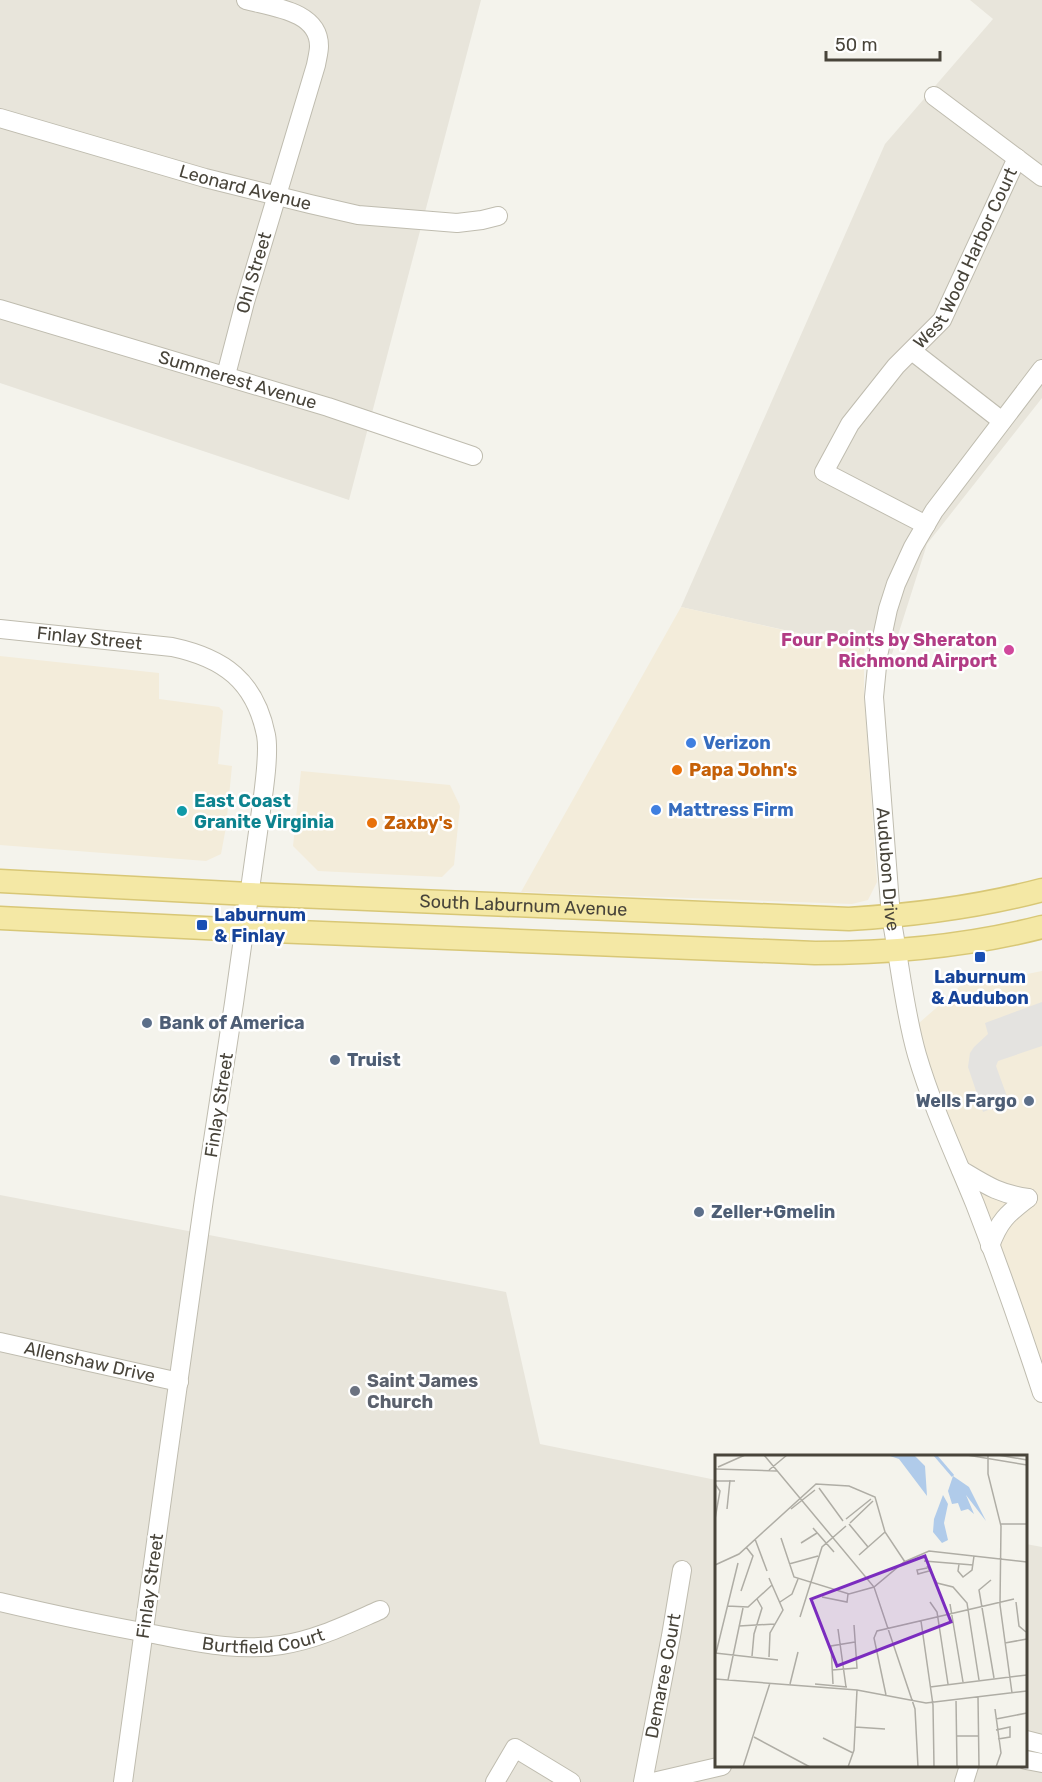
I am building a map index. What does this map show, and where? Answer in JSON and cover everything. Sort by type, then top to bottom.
[{"type":"main road","name":"South Laburnum Avenue","points":[[0,881],[249,894],[837,918],[891,917],[983,905],[1042,890]]},
{"type":"main road","name":"South Laburnum Avenue","points":[[0,918],[815,953],[898,950],[1042,927]]},
{"type":"street","name":"Ohl Street","points":[[226,375],[245,302],[316,65],[319,44],[310,23],[297,14],[246,0]]},
{"type":"street","name":"West Wood Harbor Court","points":[[934,96],[1042,177]]},
{"type":"street","name":"Leonard Avenue","points":[[0,118],[205,178],[369,216],[457,223],[498,216]]},
{"type":"street","name":"West Wood Harbor Court","points":[[1002,421],[912,351],[942,320],[1017,158]]},
{"type":"street","name":"Summerest Avenue","points":[[0,309],[226,375],[473,456]]},
{"type":"street","points":[[912,351],[896,366],[850,424],[824,472],[926,525]]},
{"type":"street","name":"Audubon Drive","points":[[1042,369],[934,511],[912,548],[888,609],[878,656],[874,697],[891,917],[917,1056],[1018,1321],[1042,1393]]},
{"type":"street","name":"Finlay Street","points":[[0,629],[172,647],[212,659],[244,685],[257,708],[266,736],[262,803],[245,929],[123,1782]]},
{"type":"street","points":[[961,1170],[991,1188],[1009,1195],[1029,1198],[1004,1219],[997,1228],[990,1246]]},
{"type":"street","name":"Allenshaw Drive","points":[[0,1342],[179,1382]]},
{"type":"street","name":"Demaree Court","points":[[643,1782],[682,1570]]},
{"type":"street","name":"Burtfield Court","points":[[0,1602],[144,1633],[213,1645],[251,1648],[308,1640],[380,1610]]},
{"type":"street","points":[[1027,1740],[1042,1744]]},
{"type":"street","points":[[495,1782],[515,1748],[571,1782]]},
{"type":"street","points":[[1027,1760],[1042,1763]]},
{"type":"street","points":[[653,1782],[718,1767]]},
{"type":"street","points":[[964,1782],[969,1767]]},
{"type":"shaded area","points":[[0,0],[481,0],[349,500],[0,383]]},
{"type":"shaded area","points":[[970,0],[1042,0],[1042,398],[927,544],[892,654],[681,607],[885,144],[993,19]]},
{"type":"shaded area","points":[[681,607],[864,648],[864,690],[877,882],[868,900],[852,904],[521,892]]},
{"type":"shaded area","points":[[0,656],[159,673],[159,699],[219,707],[223,711],[218,764],[232,766],[221,854],[206,861],[0,845]]},
{"type":"shaded area","points":[[301,771],[450,785],[460,806],[454,865],[442,877],[318,871],[293,846]]},
{"type":"shaded area","points":[[1042,971],[1042,1393],[911,1030],[961,985]]},
{"type":"shaded area","points":[[1042,1002],[1042,1046],[998,1061],[996,1066],[1009,1102],[983,1112],[968,1067],[970,1053],[988,1034],[985,1023]]},
{"type":"shaded area","points":[[0,1195],[506,1292],[540,1444],[715,1480],[715,1767],[1027,1767],[1027,1544],[1042,1547],[1042,1782],[0,1782]]},
{"type":"place","name":"Four Points by Sheraton Richmond Airport","points":[[1009,650]]},
{"type":"place","name":"Verizon","points":[[691,743]]},
{"type":"place","name":"Papa John's","points":[[677,770]]},
{"type":"place","name":"Mattress Firm","points":[[656,810]]},
{"type":"place","name":"East Coast Granite Virginia","points":[[182,811]]},
{"type":"place","name":"Zaxby's","points":[[372,823]]},
{"type":"place","name":"Laburnum & Finlay","points":[[202,925]]},
{"type":"place","name":"Laburnum & Audubon","points":[[980,957]]},
{"type":"place","name":"Bank of America","points":[[147,1023]]},
{"type":"place","name":"Truist","points":[[335,1060]]},
{"type":"place","name":"Wells Fargo","points":[[1029,1101]]},
{"type":"place","name":"Zeller+Gmelin","points":[[699,1212]]},
{"type":"place","name":"Saint James Church","points":[[355,1391]]}]
